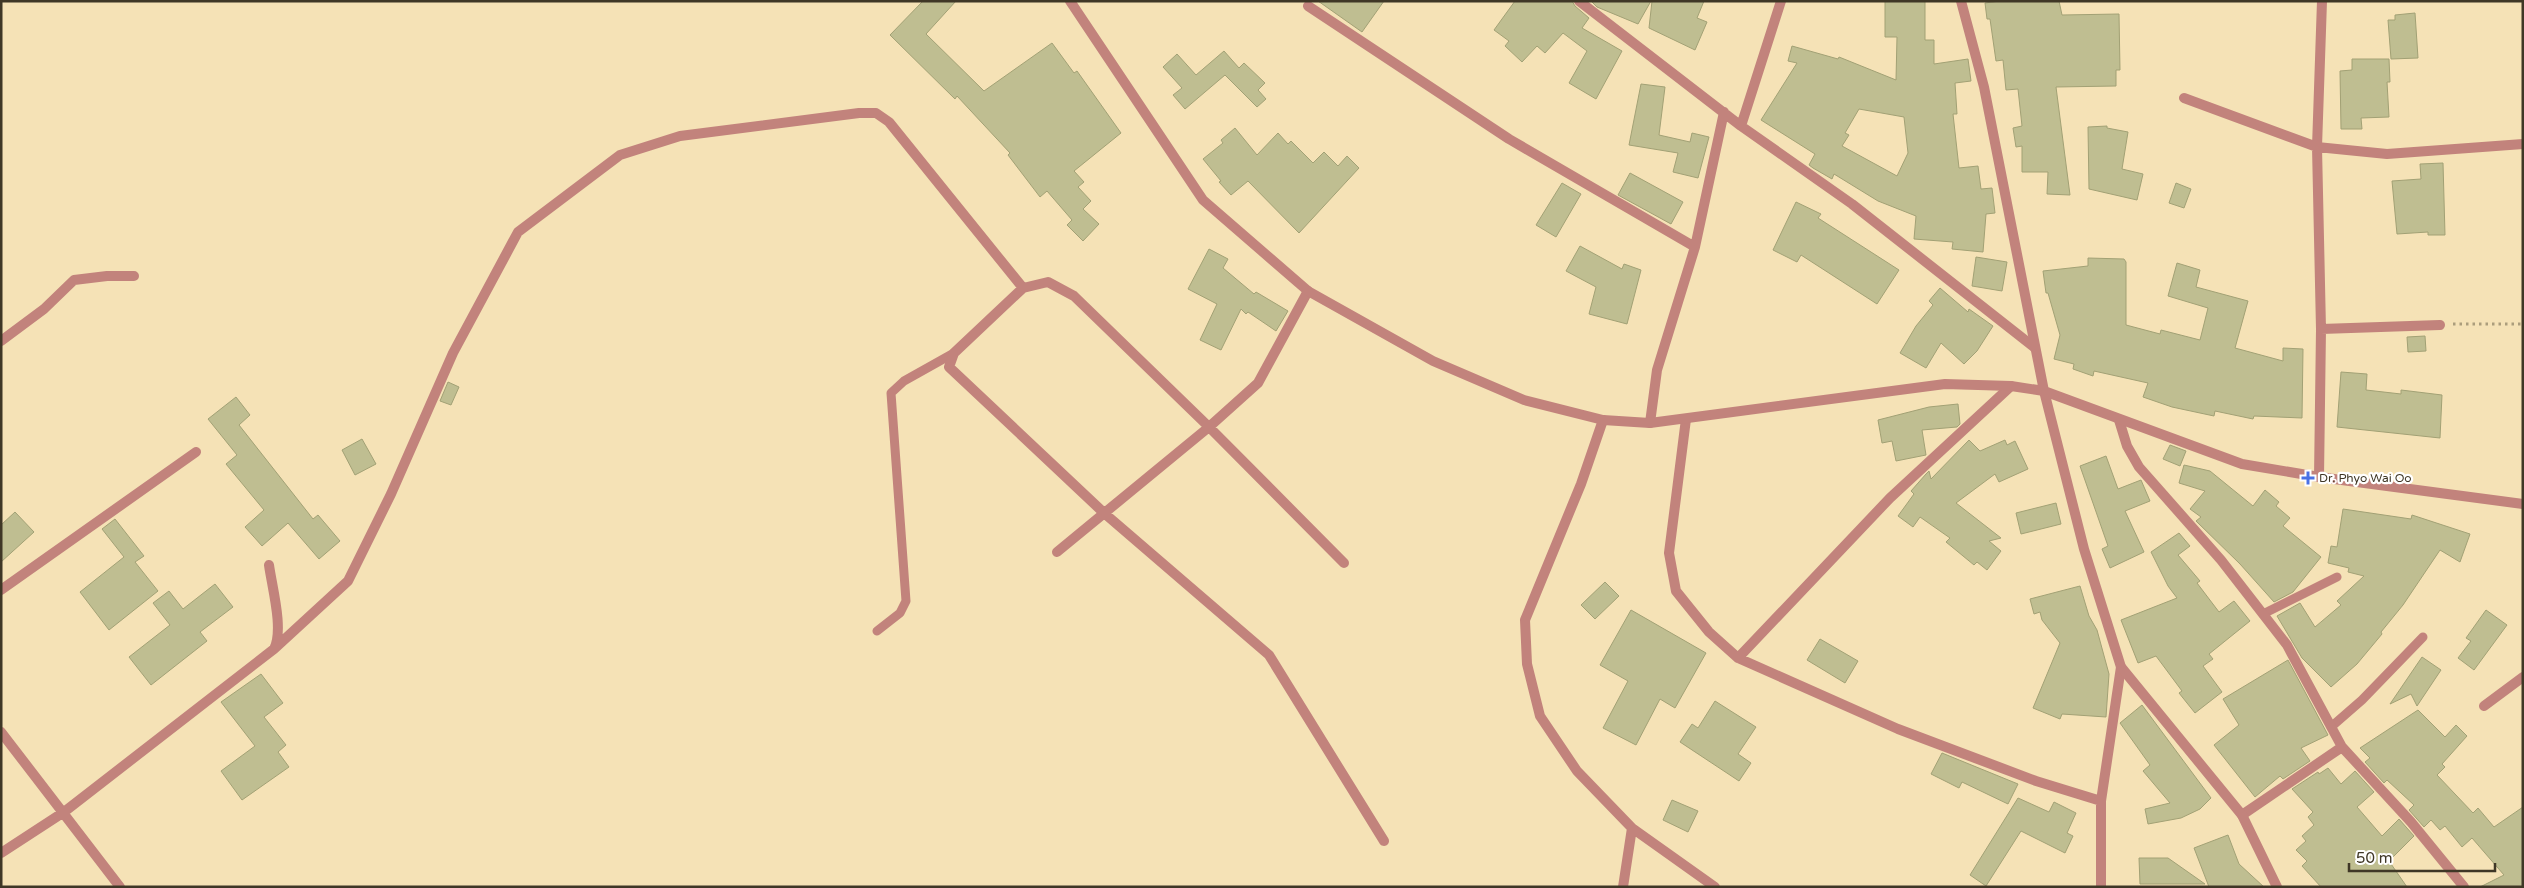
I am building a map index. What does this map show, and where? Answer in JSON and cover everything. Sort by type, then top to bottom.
[{"type":"street","points":[[1070,1],[1203,200],[1308,291],[1433,361],[1524,400],[1603,420],[1650,424],[1945,384],[2011,386],[2044,391],[2242,464],[2319,477],[2523,504]]},
{"type":"street","points":[[1579,1],[1741,126],[1852,204],[2034,347]]},
{"type":"street","points":[[1741,126],[1781,1]]},
{"type":"street","points":[[1961,1],[1984,87],[2044,391],[2084,549],[2121,667],[2242,815],[2276,887]]},
{"type":"street","points":[[2319,477],[2321,329],[2317,147],[2322,1]]},
{"type":"street","points":[[1308,6],[1509,139],[1695,247]]},
{"type":"street","points":[[2184,98],[2317,147],[2387,154],[2523,144]]},
{"type":"street","points":[[1,853],[64,812],[274,649],[348,581],[391,494],[452,353],[518,232],[620,155],[680,136],[876,112],[889,122],[1023,288]]},
{"type":"street","points":[[1650,424],[1657,370],[1695,247],[1724,112]]},
{"type":"street","points":[[1,341],[44,309],[74,280],[107,276],[134,276]]},
{"type":"street","points":[[1344,563],[1074,296],[1048,282],[1023,288],[954,353],[950,367],[1104,513],[1268,655],[1384,841]]},
{"type":"street","points":[[1057,552],[1209,428],[1258,383],[1308,291]]},
{"type":"street","points":[[2321,329],[2440,325]]},
{"type":"street","points":[[1738,658],[1890,498],[2011,386]]},
{"type":"street","points":[[1686,419],[1669,553],[1676,591],[1709,632],[1738,658],[1898,729],[2036,781],[2100,801]]},
{"type":"street","points":[[1603,420],[1580,484],[1525,620],[1527,664],[1540,716],[1577,771],[1632,828],[1715,887]]},
{"type":"street","points":[[2120,420],[2126,446],[2139,467],[2221,560],[2287,645],[2342,747],[2411,822],[2464,887]]},
{"type":"street","points":[[1,590],[196,452]]},
{"type":"street","points":[[269,565],[278,626],[278,641],[274,649]]},
{"type":"street","points":[[2101,887],[2100,801],[2121,667]]},
{"type":"street","points":[[2484,706],[2523,676]]},
{"type":"street","points":[[1,732],[120,887]]},
{"type":"street","points":[[2242,815],[2342,747]]},
{"type":"street","points":[[1623,887],[1632,828]]},
{"type":"lane","points":[[877,632],[900,612],[906,601],[891,393],[904,381],[954,353]]},
{"type":"lane","points":[[2263,614],[2337,577]]},
{"type":"lane","points":[[2331,727],[2362,700],[2423,637]]},
{"type":"path","points":[[2440,325],[2523,324]]},
{"type":"building","points":[[923,1],[956,1],[926,34],[984,91],[1052,43],[1074,73],[1077,71],[1121,133],[1074,171],[1084,182],[1078,187],[1091,201],[1083,209],[1099,224],[1083,241],[1067,225],[1072,220],[1047,191],[1040,197],[1008,155],[1010,153],[957,96],[955,99],[890,35]]},
{"type":"building","points":[[1318,1],[1384,1],[1362,32]]},
{"type":"building","points":[[1515,1],[1572,1],[1589,18],[1582,28],[1622,51],[1596,99],[1569,83],[1587,51],[1563,33],[1545,53],[1537,46],[1522,62],[1505,46],[1509,41],[1494,30]]},
{"type":"building","points":[[1591,1],[1651,1],[1638,24],[1597,7]]},
{"type":"building","points":[[1652,1],[1704,1],[1697,18],[1707,22],[1695,50],[1649,28]]},
{"type":"building","points":[[1885,1],[1925,1],[1925,40],[1934,40],[1934,64],[1968,59],[1971,81],[1955,83],[1957,114],[1953,114],[1959,168],[1978,166],[1981,189],[1992,188],[1995,213],[1986,214],[1983,252],[1952,249],[1953,242],[1914,239],[1916,216],[1878,201],[1834,174],[1832,179],[1813,168],[1809,165],[1815,154],[1761,120],[1797,63],[1788,61],[1792,46],[1838,59],[1839,57],[1896,80],[1897,37],[1885,37]],"holes":[[[1859,109],[1904,117],[1908,153],[1897,176],[1842,146],[1849,135],[1845,133]]]},
{"type":"building","points":[[2000,1],[2059,1],[2062,15],[2119,14],[2120,70],[2116,70],[2116,86],[2056,87],[2070,195],[2047,194],[2048,172],[2022,172],[2022,146],[2016,147],[2013,128],[2022,126],[2018,89],[2006,90],[2003,60],[1996,61],[1990,19],[1987,19],[1985,3]]},
{"type":"building","points":[[2415,13],[2418,58],[2391,59],[2388,20],[2395,20],[2395,15]]},
{"type":"building","points":[[1224,51],[1239,68],[1244,63],[1265,83],[1258,90],[1266,99],[1257,107],[1225,75],[1185,109],[1173,95],[1182,88],[1163,67],[1177,54],[1196,75]]},
{"type":"building","points":[[2352,59],[2389,59],[2390,82],[2387,82],[2389,117],[2361,118],[2362,129],[2341,129],[2340,71],[2352,70]]},
{"type":"building","points":[[1641,84],[1665,87],[1659,135],[1690,142],[1692,133],[1709,137],[1698,178],[1673,172],[1678,153],[1629,145]]},
{"type":"building","points":[[2107,126],[2107,128],[2128,132],[2122,169],[2143,174],[2137,200],[2089,189],[2088,127]]},
{"type":"building","points":[[1235,128],[1257,155],[1278,133],[1288,144],[1291,141],[1313,163],[1324,152],[1338,166],[1347,156],[1359,168],[1299,233],[1248,181],[1231,195],[1203,159],[1223,143],[1221,140]]},
{"type":"building","points":[[2443,163],[2445,235],[2428,235],[2428,232],[2397,234],[2392,181],[2421,179],[2420,164]]},
{"type":"building","points":[[1630,173],[1683,202],[1671,224],[1618,195]]},
{"type":"building","points":[[1562,183],[1581,194],[1556,237],[1536,225]]},
{"type":"building","points":[[2176,183],[2191,189],[2184,208],[2169,203]]},
{"type":"building","points":[[1796,202],[1821,214],[1818,218],[1899,270],[1877,304],[1801,255],[1797,262],[1773,250]]},
{"type":"building","points":[[1580,246],[1622,269],[1624,264],[1641,270],[1627,324],[1589,314],[1596,287],[1566,271]]},
{"type":"building","points":[[1209,249],[1228,259],[1223,268],[1254,294],[1256,292],[1288,311],[1276,331],[1248,312],[1246,314],[1241,309],[1221,350],[1200,340],[1217,304],[1188,289]]},
{"type":"building","points":[[1976,257],[2007,262],[2002,291],[1972,286]]},
{"type":"building","points":[[2088,258],[2124,259],[2126,262],[2126,325],[2160,334],[2161,330],[2200,340],[2208,308],[2168,296],[2177,263],[2200,270],[2196,287],[2248,301],[2235,348],[2283,361],[2283,348],[2303,349],[2302,418],[2254,416],[2253,419],[2215,411],[2214,416],[2172,407],[2143,397],[2148,383],[2094,371],[2093,376],[2073,369],[2074,364],[2054,359],[2060,335],[2048,293],[2046,293],[2043,271],[2088,266]]},
{"type":"building","points":[[1940,288],[1968,312],[1969,309],[1993,326],[1977,351],[1964,364],[1941,343],[1926,368],[1900,353],[1916,326],[1933,305],[1929,301]]},
{"type":"building","points":[[2425,336],[2426,351],[2408,352],[2407,337]]},
{"type":"building","points":[[2341,372],[2367,374],[2366,390],[2401,394],[2401,390],[2442,395],[2440,438],[2337,427]]},
{"type":"building","points":[[448,382],[459,387],[451,405],[440,401]]},
{"type":"building","points":[[236,397],[250,415],[239,425],[313,519],[318,515],[340,541],[319,559],[288,523],[262,546],[245,527],[264,510],[226,464],[237,455],[208,419]]},
{"type":"building","points":[[1958,404],[1960,424],[1957,427],[1922,430],[1926,455],[1896,461],[1892,441],[1882,443],[1878,420],[1929,407]]},
{"type":"building","points":[[362,439],[376,464],[355,475],[342,450]]},
{"type":"building","points":[[1969,440],[1980,451],[2005,440],[2007,445],[2015,441],[2028,469],[1999,482],[1995,474],[1956,503],[2001,538],[1989,541],[2001,551],[1987,570],[1977,562],[1974,565],[1946,542],[1950,538],[1920,517],[1913,527],[1898,516],[1914,494],[1911,491],[1926,474],[1929,471],[1931,479]]},
{"type":"building","points":[[2170,445],[2186,451],[2180,466],[2163,459]]},
{"type":"building","points":[[2106,456],[2118,489],[2141,480],[2150,501],[2125,511],[2144,552],[2110,568],[2102,549],[2108,546],[2080,466]]},
{"type":"building","points":[[2184,465],[2210,471],[2253,506],[2265,490],[2279,502],[2276,506],[2290,518],[2283,526],[2321,557],[2293,592],[2274,602],[2240,564],[2196,521],[2201,517],[2190,509],[2205,491],[2179,483]]},
{"type":"building","points":[[2056,503],[2061,524],[2021,534],[2016,513]]},
{"type":"building","points":[[2343,509],[2411,519],[2412,515],[2470,534],[2460,562],[2440,550],[2403,605],[2381,632],[2382,634],[2357,664],[2331,687],[2302,658],[2277,616],[2300,603],[2315,627],[2341,605],[2337,601],[2364,576],[2348,572],[2349,568],[2328,563],[2331,546],[2337,547]]},
{"type":"building","points":[[15,512],[34,532],[1,562],[1,525]]},
{"type":"building","points":[[115,519],[144,556],[135,562],[158,591],[109,630],[80,592],[124,557],[102,529]]},
{"type":"building","points":[[2179,533],[2190,546],[2178,555],[2200,581],[2197,583],[2219,612],[2234,601],[2250,621],[2209,654],[2213,659],[2203,666],[2222,692],[2195,713],[2179,693],[2182,691],[2156,656],[2138,663],[2121,620],[2177,598],[2168,586],[2151,552]]},
{"type":"building","points":[[1605,582],[1619,596],[1595,619],[1581,605]]},
{"type":"building","points":[[215,584],[233,607],[200,632],[207,641],[151,685],[129,657],[170,625],[153,603],[169,591],[183,609]]},
{"type":"building","points":[[2080,586],[2089,616],[2097,630],[2109,674],[2106,717],[2062,714],[2060,719],[2033,708],[2060,643],[2042,620],[2040,612],[2034,614],[2030,599]]},
{"type":"building","points":[[1631,610],[1706,653],[1675,708],[1660,699],[1636,745],[1603,728],[1628,681],[1600,665]]},
{"type":"building","points":[[2486,610],[2507,625],[2474,670],[2458,658],[2471,641],[2466,638]]},
{"type":"building","points":[[1820,639],[1858,661],[1845,683],[1807,660]]},
{"type":"building","points":[[2422,657],[2441,670],[2417,706],[2411,694],[2390,704]]},
{"type":"building","points":[[2288,660],[2328,735],[2301,748],[2310,761],[2283,779],[2280,776],[2255,797],[2214,745],[2239,725],[2223,699]]},
{"type":"building","points":[[261,674],[283,703],[264,717],[286,745],[278,752],[289,767],[242,800],[221,771],[255,746],[221,702]]},
{"type":"building","points":[[1715,701],[1756,727],[1738,754],[1751,763],[1739,781],[1680,742],[1692,724],[1698,728]]},
{"type":"building","points":[[2142,705],[2211,798],[2200,809],[2181,818],[2148,824],[2145,809],[2170,803],[2143,771],[2150,765],[2120,723]]},
{"type":"building","points":[[2418,710],[2445,737],[2456,725],[2467,736],[2442,764],[2445,767],[2437,775],[2473,813],[2478,808],[2494,827],[2523,807],[2523,887],[2480,887],[2504,875],[2472,838],[2462,847],[2445,826],[2440,830],[2431,820],[2424,827],[2409,810],[2414,805],[2387,780],[2384,783],[2365,762],[2370,758],[2360,748]]},
{"type":"building","points":[[1942,753],[2018,784],[2008,804],[1962,782],[1959,788],[1931,774]]},
{"type":"building","points":[[2328,768],[2341,784],[2355,771],[2374,792],[2357,807],[2382,836],[2399,819],[2414,836],[2389,861],[2407,887],[2321,887],[2302,866],[2307,861],[2296,850],[2306,841],[2302,836],[2314,825],[2308,817],[2313,812],[2292,789],[2318,772],[2319,774]]},
{"type":"building","points":[[2018,798],[2049,812],[2054,802],[2076,813],[2067,833],[2073,836],[2065,853],[2021,831],[1986,886],[1970,875]]},
{"type":"building","points":[[1672,800],[1698,811],[1688,832],[1663,820]]},
{"type":"building","points":[[2228,835],[2239,864],[2264,887],[2209,887],[2194,848]]},
{"type":"building","points":[[2139,858],[2168,858],[2205,884],[2140,884]]},
{"type":"place","name":"Dr. Phyo Wai Oo","points":[[2308,478]]}]
